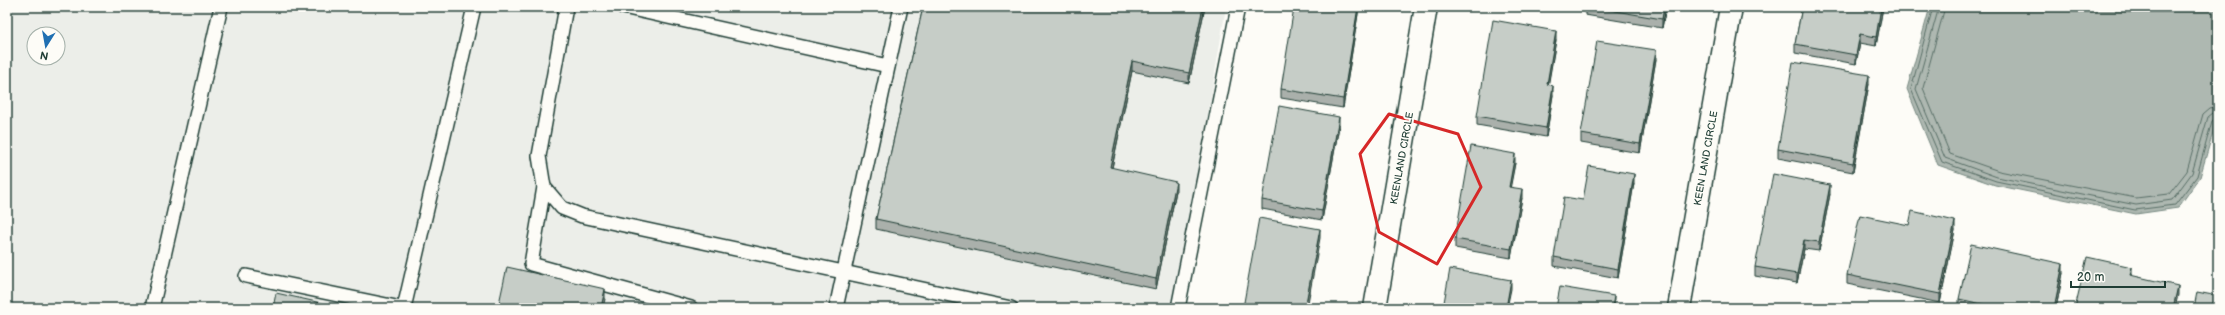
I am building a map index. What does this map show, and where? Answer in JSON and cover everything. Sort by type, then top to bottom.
[{"type":"street","name":"KEENLAND CIRCLE","points":[[1375,308],[1426,7]]},
{"type":"street","name":"KEEN LAND CIRCLE","points":[[1679,308],[1732,7]]},
{"type":"lane","points":[[152,308],[221,7]]},
{"type":"lane","points":[[246,276],[403,308],[474,7]]},
{"type":"lane","points":[[566,7],[539,156],[544,187],[531,264],[692,308]]},
{"type":"lane","points":[[623,7],[888,66]]},
{"type":"lane","points":[[836,308],[900,7]]},
{"type":"lane","points":[[1178,308],[1238,7]]},
{"type":"lane","points":[[544,187],[562,208],[582,216],[1011,308]]},
{"type":"highlighted area","points":[[1389,114],[1458,134],[1481,187],[1437,264],[1379,232],[1360,154]]},
{"type":"shaded area","points":[[7,7],[1226,7],[1176,308],[7,308]]},
{"type":"water","points":[[1930,7],[2218,7],[2218,115],[2200,177],[2178,208],[2136,214],[1995,185],[1938,165],[1907,89]]},
{"type":"building","points":[[923,7],[1203,7],[1189,73],[1132,61],[1110,167],[1176,182],[1156,279],[876,219]]},
{"type":"building","points":[[1294,7],[1358,7],[1343,99],[1281,89]]},
{"type":"building","points":[[1592,7],[1664,7],[1662,19]]},
{"type":"building","points":[[1802,7],[1881,7],[1876,37],[1860,34],[1856,55],[1795,44]]},
{"type":"building","points":[[1493,20],[1556,31],[1547,84],[1553,86],[1546,128],[1477,116]]},
{"type":"building","points":[[1597,41],[1656,50],[1640,144],[1581,134]]},
{"type":"building","points":[[1793,62],[1869,75],[1853,163],[1778,149]]},
{"type":"building","points":[[1279,106],[1339,117],[1322,211],[1262,200]]},
{"type":"building","points":[[1471,146],[1515,154],[1509,187],[1522,189],[1511,249],[1455,239]]},
{"type":"building","points":[[1589,166],[1634,174],[1618,269],[1554,257],[1564,197],[1583,200]]},
{"type":"building","points":[[1773,174],[1830,185],[1819,242],[1804,240],[1797,274],[1755,267]]},
{"type":"building","points":[[1912,211],[1955,221],[1940,294],[1847,275],[1860,215],[1909,225]]},
{"type":"building","points":[[1259,218],[1320,229],[1305,308],[1243,308]]},
{"type":"building","points":[[1971,244],[2063,264],[2054,308],[2000,308],[1959,299]]},
{"type":"building","points":[[2087,257],[2132,267],[2130,275],[2178,286],[2173,308],[2075,308]]},
{"type":"building","points":[[507,267],[605,289],[601,308],[498,308]]},
{"type":"building","points":[[1450,269],[1511,280],[1506,308],[1443,308]]},
{"type":"building","points":[[1560,287],[1614,296],[1612,308],[1556,308]]},
{"type":"building","points":[[2197,292],[2218,296],[2218,308],[2194,308]]},
{"type":"building","points":[[276,293],[344,308],[273,308]]}]
